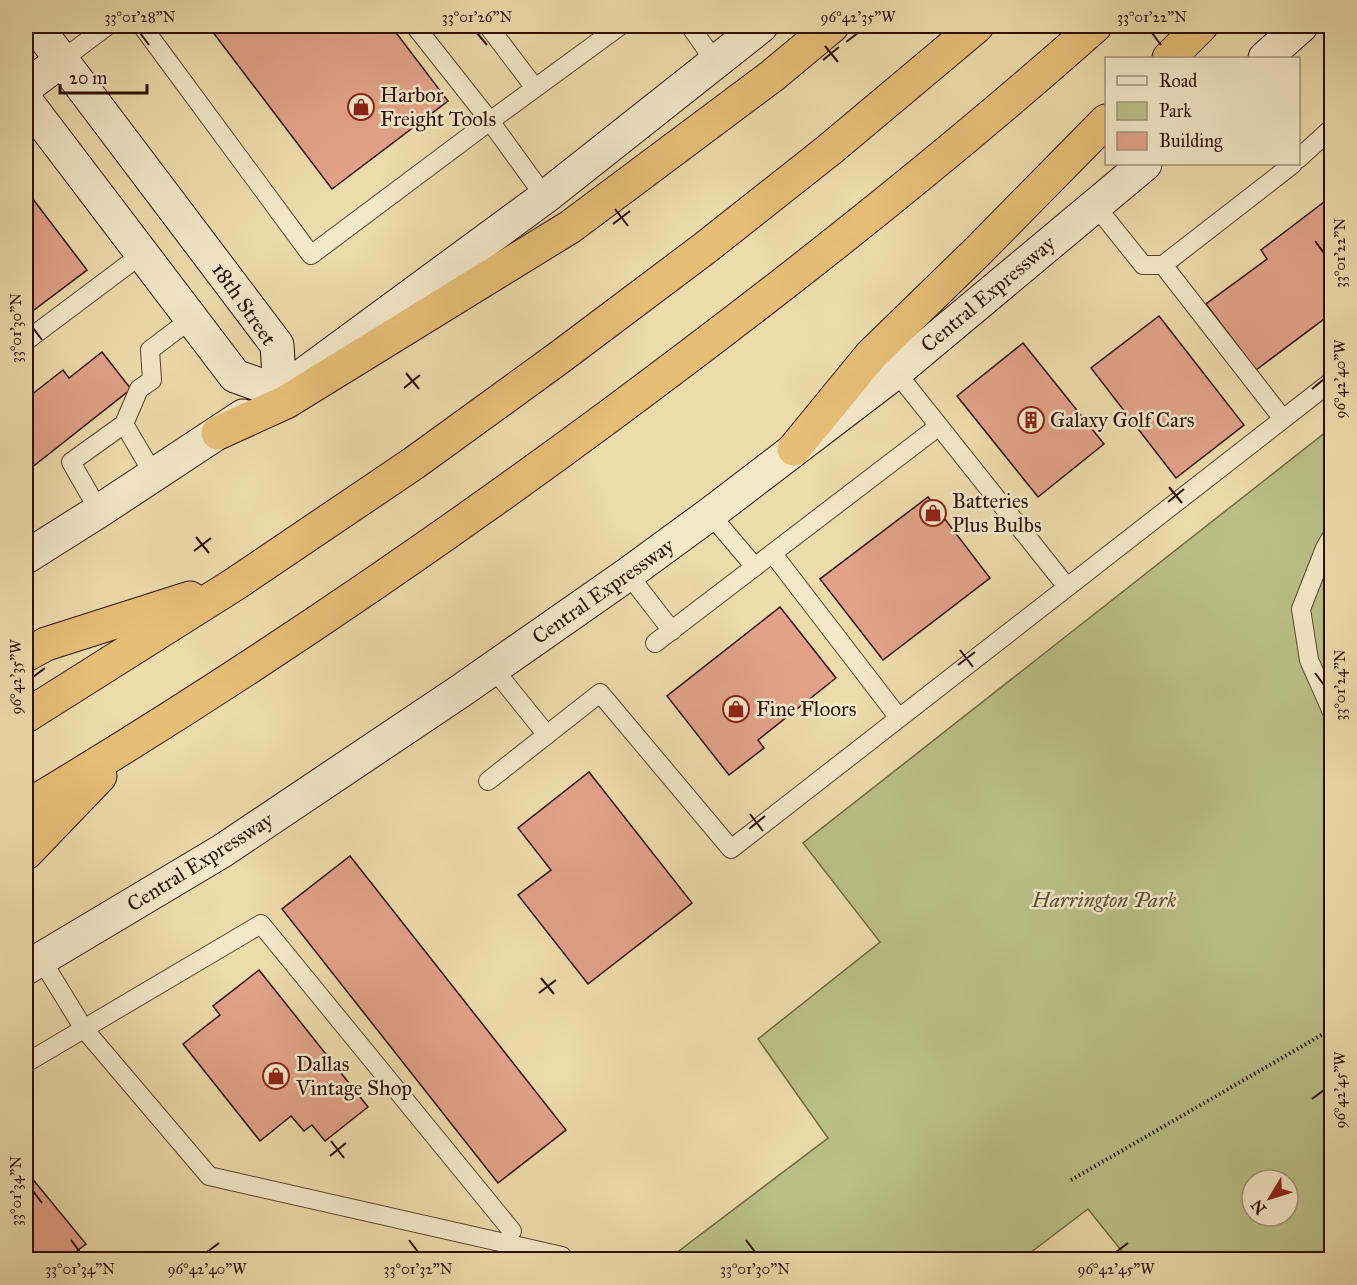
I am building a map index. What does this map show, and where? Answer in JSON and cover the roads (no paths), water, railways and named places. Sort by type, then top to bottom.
[{"type":"highway","points":[[218,433],[286,402],[570,227],[772,76],[832,26]]},
{"type":"highway","points":[[26,716],[235,584],[414,463],[705,248],[829,150],[977,26]]},
{"type":"highway","points":[[26,807],[224,683],[400,566],[496,498],[664,375],[822,254],[1095,26]]},
{"type":"highway","points":[[1170,57],[1201,26]]},
{"type":"highway","points":[[794,449],[871,355],[1105,123]]},
{"type":"highway","points":[[26,655],[46,644],[235,584]]},
{"type":"highway","points":[[26,853],[136,739]]},
{"type":"main road","name":"18th Street","points":[[36,26],[277,345],[280,392]]},
{"type":"main road","points":[[26,557],[280,392],[545,197],[762,26]]},
{"type":"main road","points":[[1266,57],[1301,26]]},
{"type":"main road","points":[[26,87],[62,60]]},
{"type":"main road","points":[[26,101],[235,376],[280,392]]},
{"type":"main road","name":"Central Expressway","points":[[33,963],[222,851],[628,574],[896,372],[1144,165]]},
{"type":"lane","points":[[62,60],[107,26]]},
{"type":"lane","points":[[142,26],[311,255],[535,88],[595,33],[620,26]]},
{"type":"lane","points":[[415,26],[490,121],[545,197]]},
{"type":"lane","points":[[488,26],[535,88]]},
{"type":"lane","points":[[690,26],[716,63]]},
{"type":"lane","points":[[1300,158],[1332,128]]},
{"type":"lane","points":[[1095,205],[1143,265],[1163,265],[1282,167]]},
{"type":"lane","points":[[26,341],[142,254]]},
{"type":"lane","points":[[1163,265],[1283,419]]},
{"type":"lane","points":[[99,511],[71,462],[124,424],[139,388],[152,380],[150,350],[191,319]]},
{"type":"lane","points":[[896,372],[1067,587]]},
{"type":"lane","points":[[488,781],[600,693],[730,849],[1332,381]]},
{"type":"lane","points":[[124,424],[154,475]]},
{"type":"lane","points":[[655,643],[939,426]]},
{"type":"lane","points":[[710,514],[755,567]]},
{"type":"lane","points":[[1329,547],[1301,609],[1309,660],[1332,712]]},
{"type":"lane","points":[[772,554],[899,718]]},
{"type":"lane","points":[[628,574],[672,631]]},
{"type":"lane","points":[[493,668],[547,735]]},
{"type":"lane","points":[[26,1064],[261,924],[512,1231]]},
{"type":"lane","points":[[33,963],[84,1029],[209,1176],[562,1256]]},
{"type":"place","name":"Harbor Freight Tools","points":[[361,107]]},
{"type":"place","name":"Galaxy Golf Cars","points":[[1031,420]]},
{"type":"place","name":"Batteries Plus Bulbs","points":[[933,513]]},
{"type":"place","name":"Fine Floors","points":[[736,709]]},
{"type":"place","name":"Dallas Vintage Shop","points":[[276,1076]]},
{"type":"park label","name":"Harrington Park","points":[[1104,900]]}]
